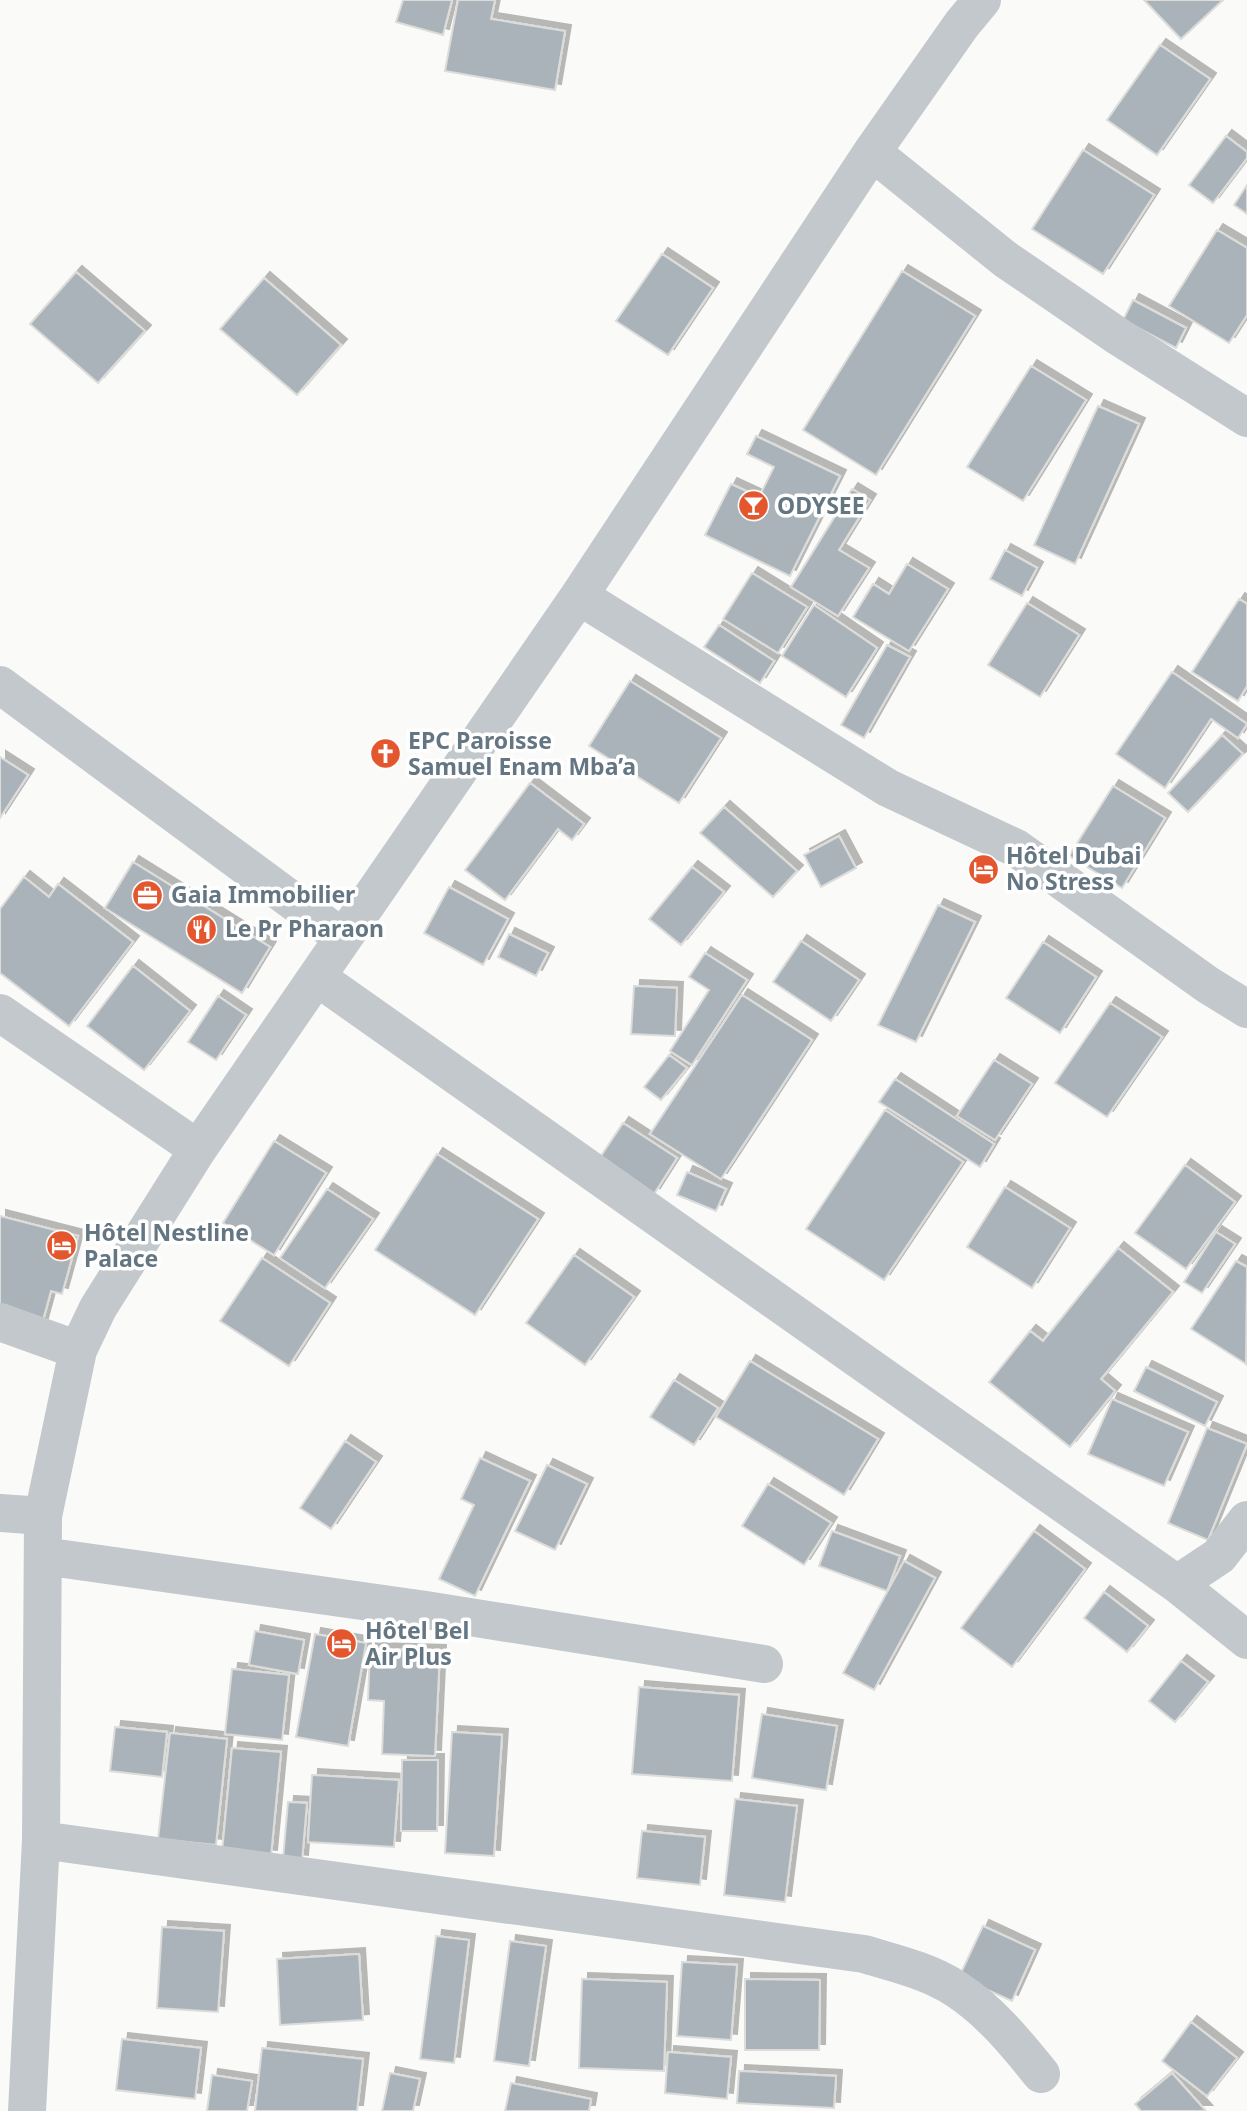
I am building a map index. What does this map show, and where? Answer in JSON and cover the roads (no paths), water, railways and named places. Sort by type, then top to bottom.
[{"type":"street","points":[[27,2111],[16,2012],[41,1840],[43,1516],[78,1350],[98,1308],[198,1149],[579,596],[872,152],[962,24],[982,0]]},
{"type":"street","points":[[872,152],[1005,259],[1119,337],[1247,418]]},
{"type":"street","points":[[579,596],[888,788],[1016,848],[1247,1009]]},
{"type":"street","points":[[0,685],[343,938]]},
{"type":"street","points":[[318,978],[1177,1584],[1247,1640]]},
{"type":"street","points":[[0,1013],[198,1149]]},
{"type":"street","points":[[0,1322],[78,1350]]},
{"type":"street","points":[[0,1513],[43,1516]]},
{"type":"street","points":[[1177,1584],[1219,1556],[1247,1520]]},
{"type":"street","points":[[43,1556],[426,1610],[764,1664]]},
{"type":"street","points":[[41,1840],[864,1954],[911,1968],[955,1988],[1001,2025],[1041,2074]]},
{"type":"place","name":"ODYSEE","points":[[754,506]]},
{"type":"place","name":"EPC Paroisse Samuel Enam Mba’a","points":[[385,754]]},
{"type":"place","name":"Hôtel Dubai No Stress","points":[[983,869]]},
{"type":"place","name":"Gaia Immobilier","points":[[148,895]]},
{"type":"place","name":"Le Pr Pharaon","points":[[202,929]]},
{"type":"place","name":"Hôtel Nestline Palace","points":[[61,1246]]},
{"type":"place","name":"Hôtel Bel Air Plus","points":[[342,1644]]}]
